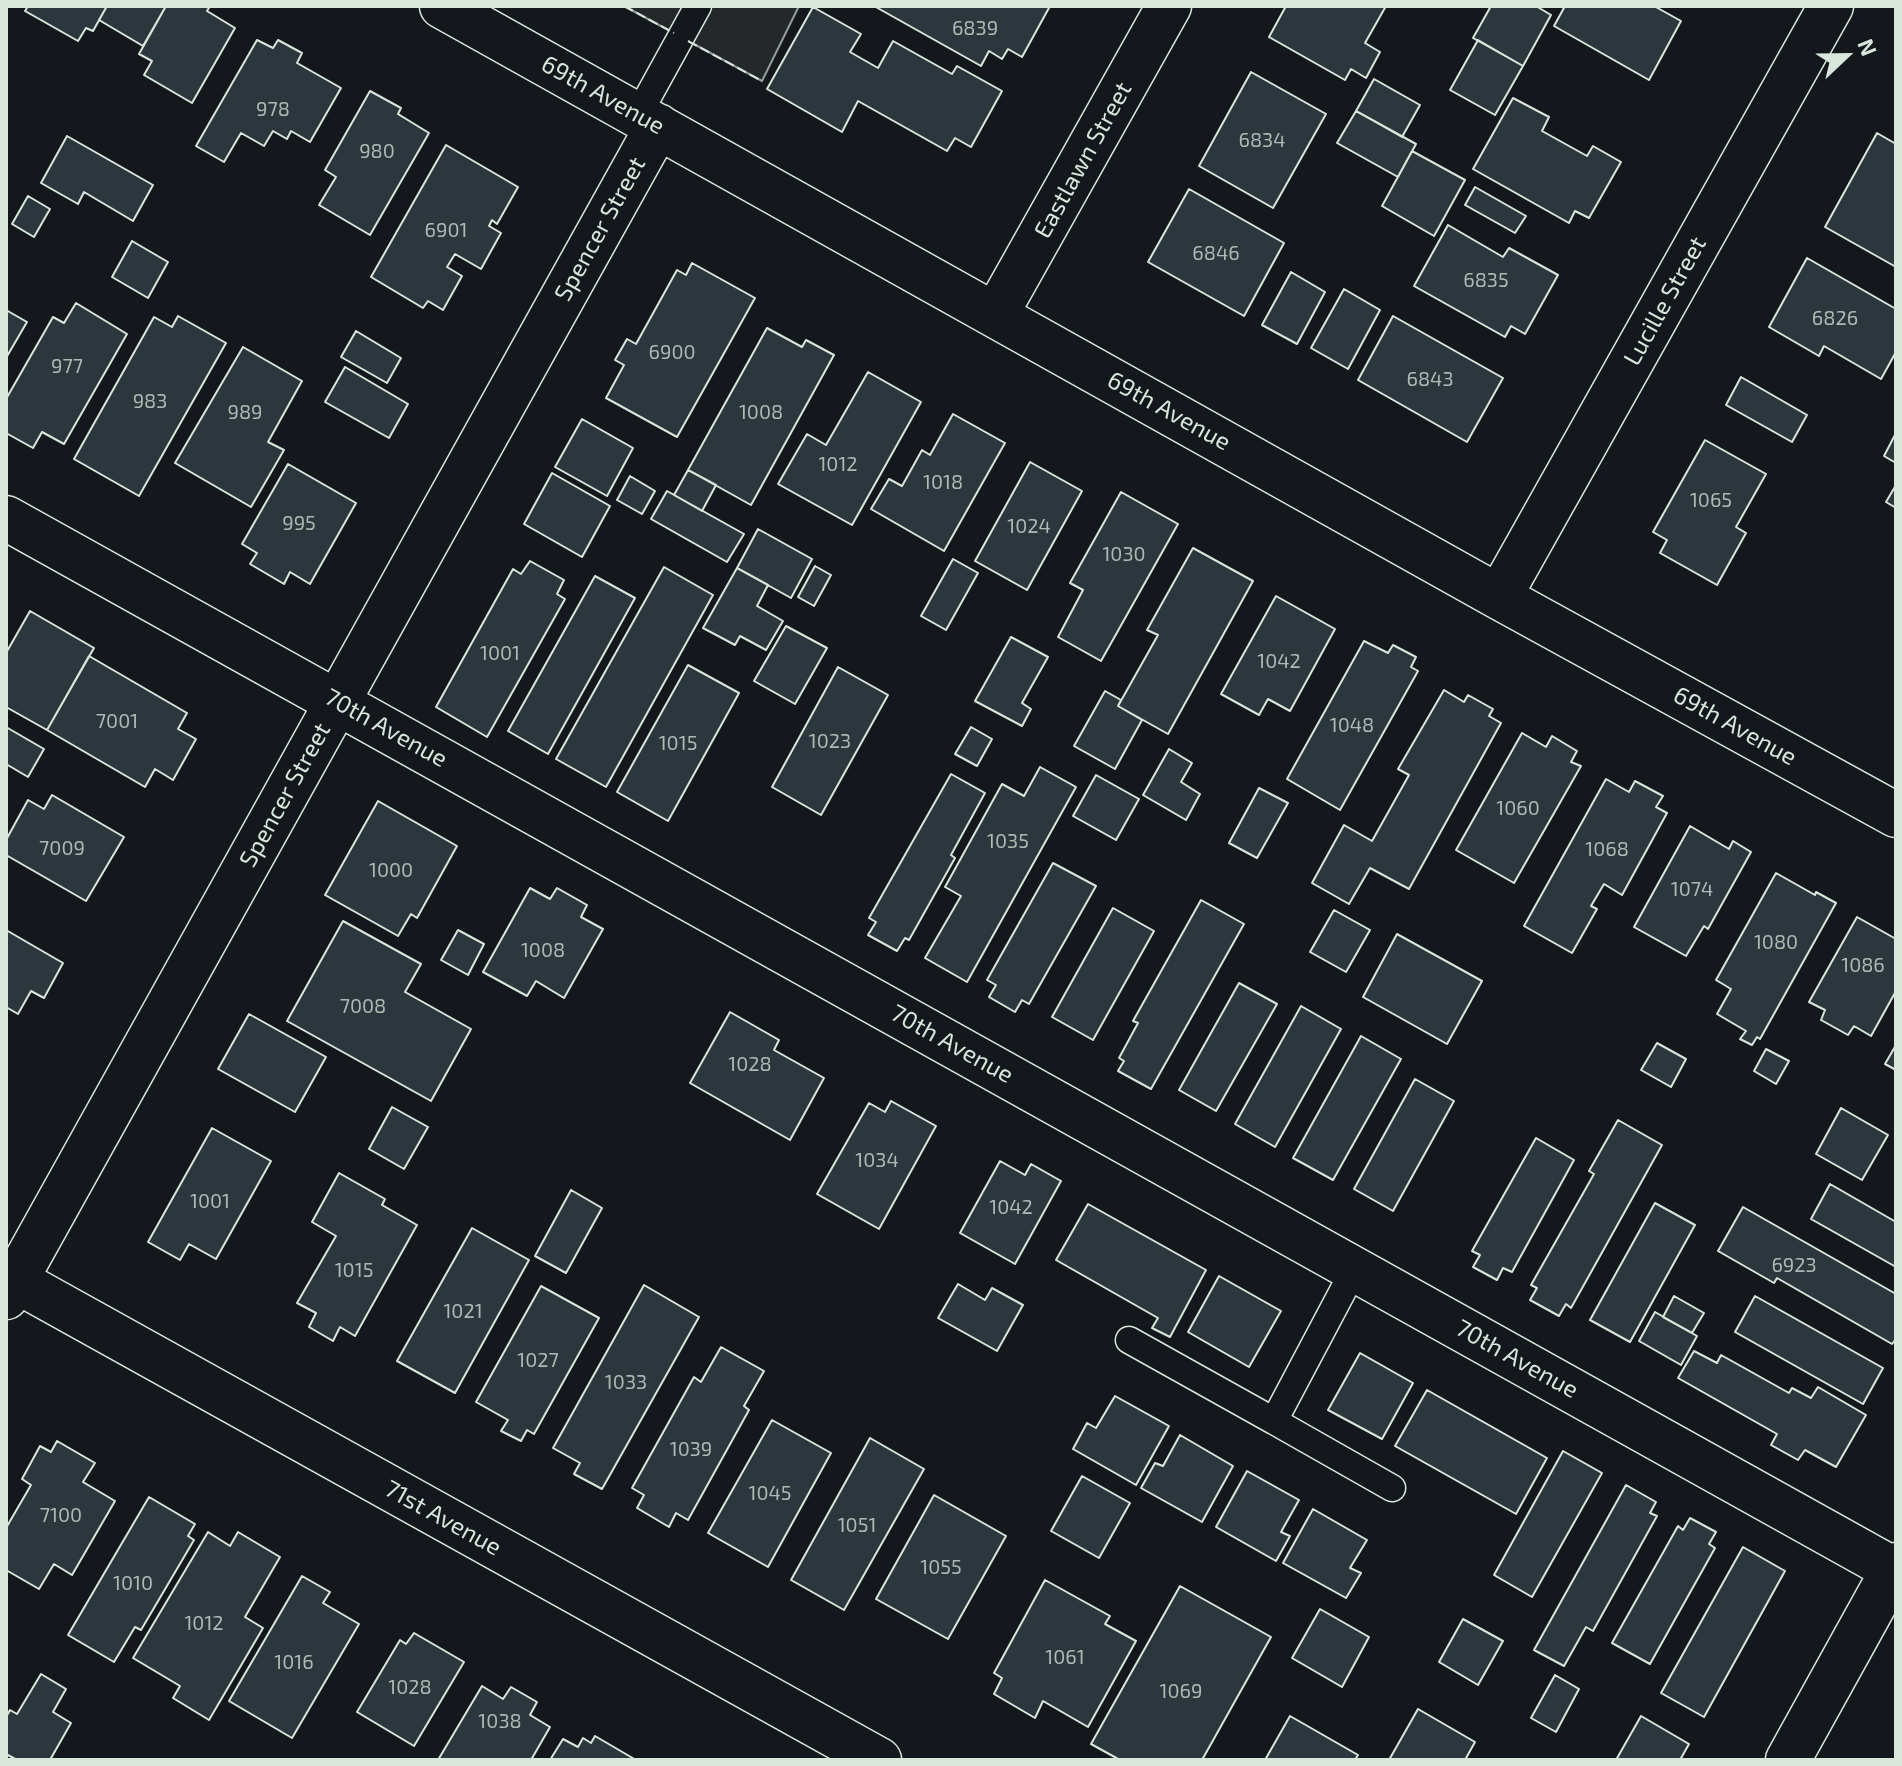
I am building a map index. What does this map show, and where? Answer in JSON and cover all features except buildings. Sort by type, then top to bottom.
[{"type":"street","name":"69th Avenue","points":[[442,6],[1499,597],[1896,815]]},
{"type":"street","name":"Eastlawn Street","points":[[996,314],[1169,6]]},
{"type":"street","name":"Lucille Street","points":[[1499,597],[1831,6]]},
{"type":"street","name":"Spencer Street","points":[[9,1284],[337,701],[648,121]]},
{"type":"street","name":"70th Avenue","points":[[6,518],[1895,1568]]},
{"type":"street","name":"71st Avenue","points":[[9,1284],[879,1760]]},
{"type":"street","points":[[1788,1760],[1895,1568]]},
{"type":"lane","points":[[648,121],[698,6]]},
{"type":"lane","points":[[1274,1421],[1355,1268]]},
{"type":"lane","points":[[1129,1340],[1392,1488]]},
{"type":"shaded area","points":[[624,6],[799,6],[762,81]]},
{"type":"fence","points":[[624,6],[674,33]]},
{"type":"fence","points":[[688,41],[762,81]]}]
